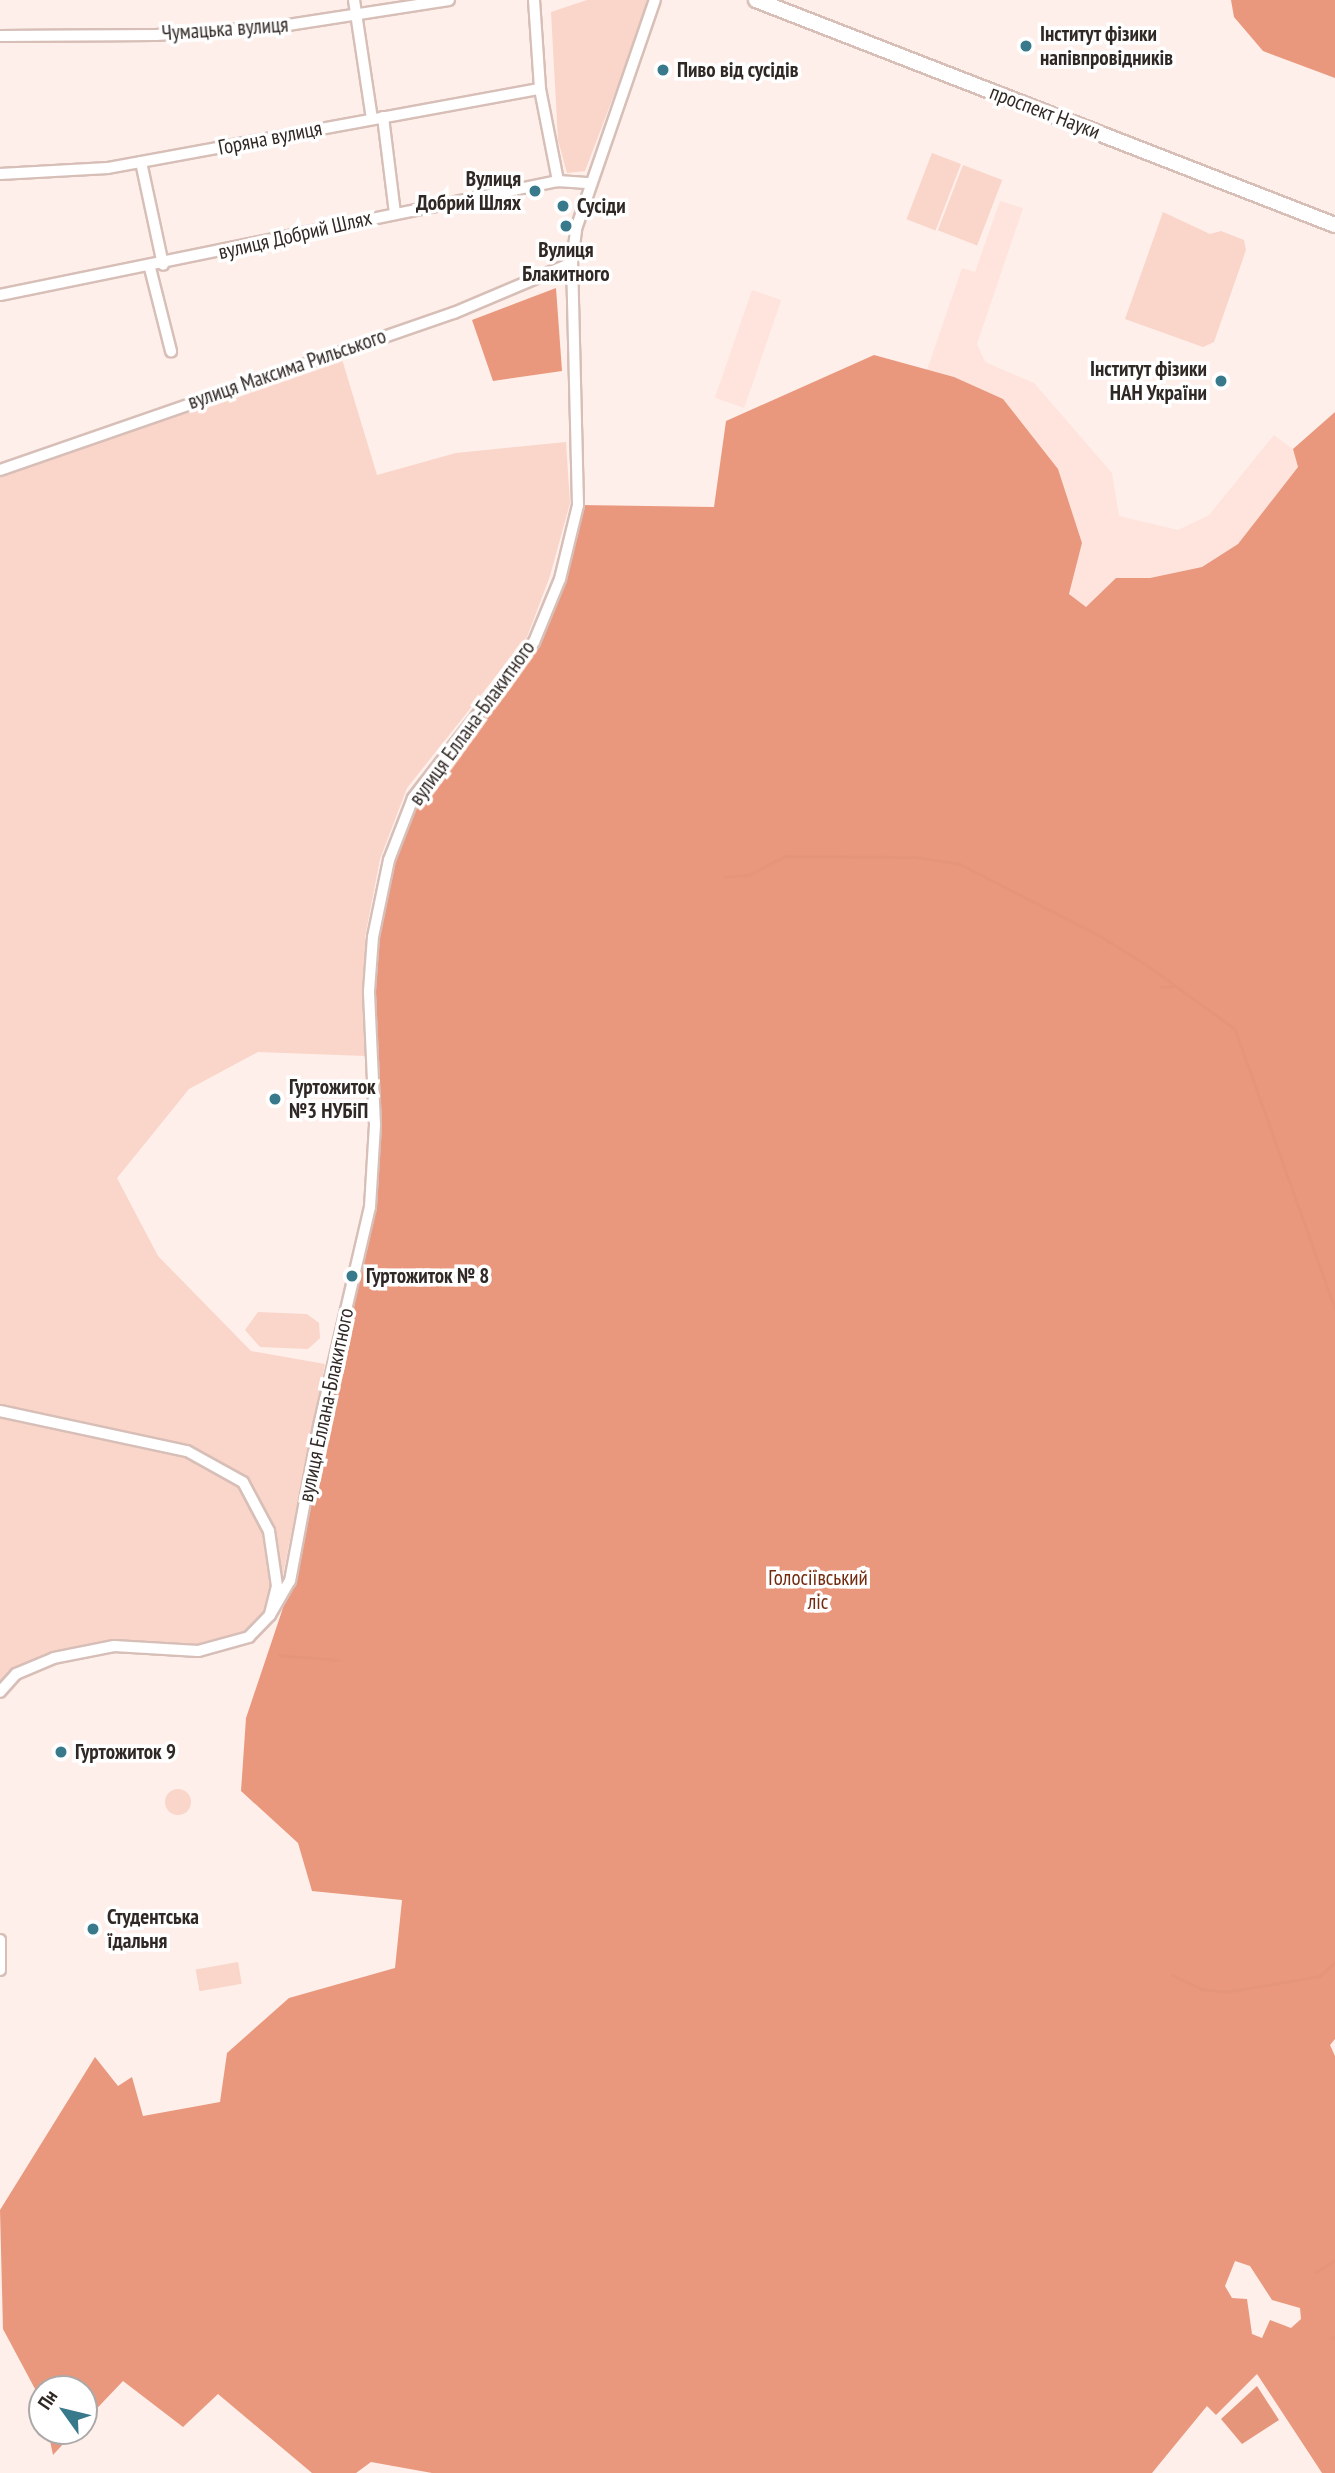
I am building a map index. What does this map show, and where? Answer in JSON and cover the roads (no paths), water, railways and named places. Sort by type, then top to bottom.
[{"type":"main road","name":"проспект Науки","points":[[756,0],[1335,225]]},
{"type":"street","points":[[354,0],[395,213]]},
{"type":"street","name":"Чумацька вулиця","points":[[0,36],[156,35],[357,17],[445,0]]},
{"type":"street","points":[[534,0],[540,89],[558,181]]},
{"type":"street","name":"вулиця Еллана-Блакитного","points":[[0,1692],[16,1674],[54,1658],[114,1646],[198,1651],[250,1637],[270,1615],[290,1581],[319,1426],[370,1207],[375,1125],[369,992],[373,937],[389,860],[413,798],[534,642],[560,579],[578,505],[572,263],[580,211],[655,0]]},
{"type":"street","name":"Горяна вулиця","points":[[0,174],[141,162],[540,89]]},
{"type":"street","points":[[141,162],[163,265]]},
{"type":"street","name":"вулиця Добрий Шлях","points":[[0,295],[150,268],[395,213],[558,181],[590,183]]},
{"type":"street","name":"вулиця Максима Рильського","points":[[0,470],[454,313],[572,263]]},
{"type":"street","points":[[150,268],[171,351]]},
{"type":"street","points":[[0,1410],[187,1451],[243,1482],[269,1531],[277,1586],[270,1615]]},
{"type":"street","points":[[0,1940],[0,1970]]},
{"type":"waterway","points":[[724,877],[749,875],[785,856],[915,857],[960,864],[1097,934],[1150,967],[1235,1029],[1335,1309]]},
{"type":"waterway","points":[[1160,987],[1172,986]]},
{"type":"waterway","points":[[279,1655],[339,1660]]},
{"type":"waterway","points":[[1172,1975],[1202,1989],[1226,1992],[1320,1976],[1335,1962]]},
{"type":"waterway","points":[[1316,2272],[1335,2260]]},
{"type":"place","name":"Інститут фізики напівпровідників","points":[[1026,46]]},
{"type":"place","name":"Пиво від сусідів","points":[[663,70]]},
{"type":"place","name":"Вулиця Добрий Шлях","points":[[535,191]]},
{"type":"place","name":"Сусіди","points":[[563,206]]},
{"type":"place","name":"Вулиця Блакитного","points":[[566,226]]},
{"type":"place","name":"Інститут фізики НАН України","points":[[1221,381]]},
{"type":"place","name":"Гуртожиток №3 НУБіП","points":[[275,1099]]},
{"type":"place","name":"Гуртожиток № 8","points":[[352,1276]]},
{"type":"place","name":"Гуртожиток 9","points":[[61,1752]]},
{"type":"place","name":"Студентська їдальня","points":[[93,1929]]},
{"type":"park label","name":"Голосіївський ліс","points":[[818,1590]]}]
